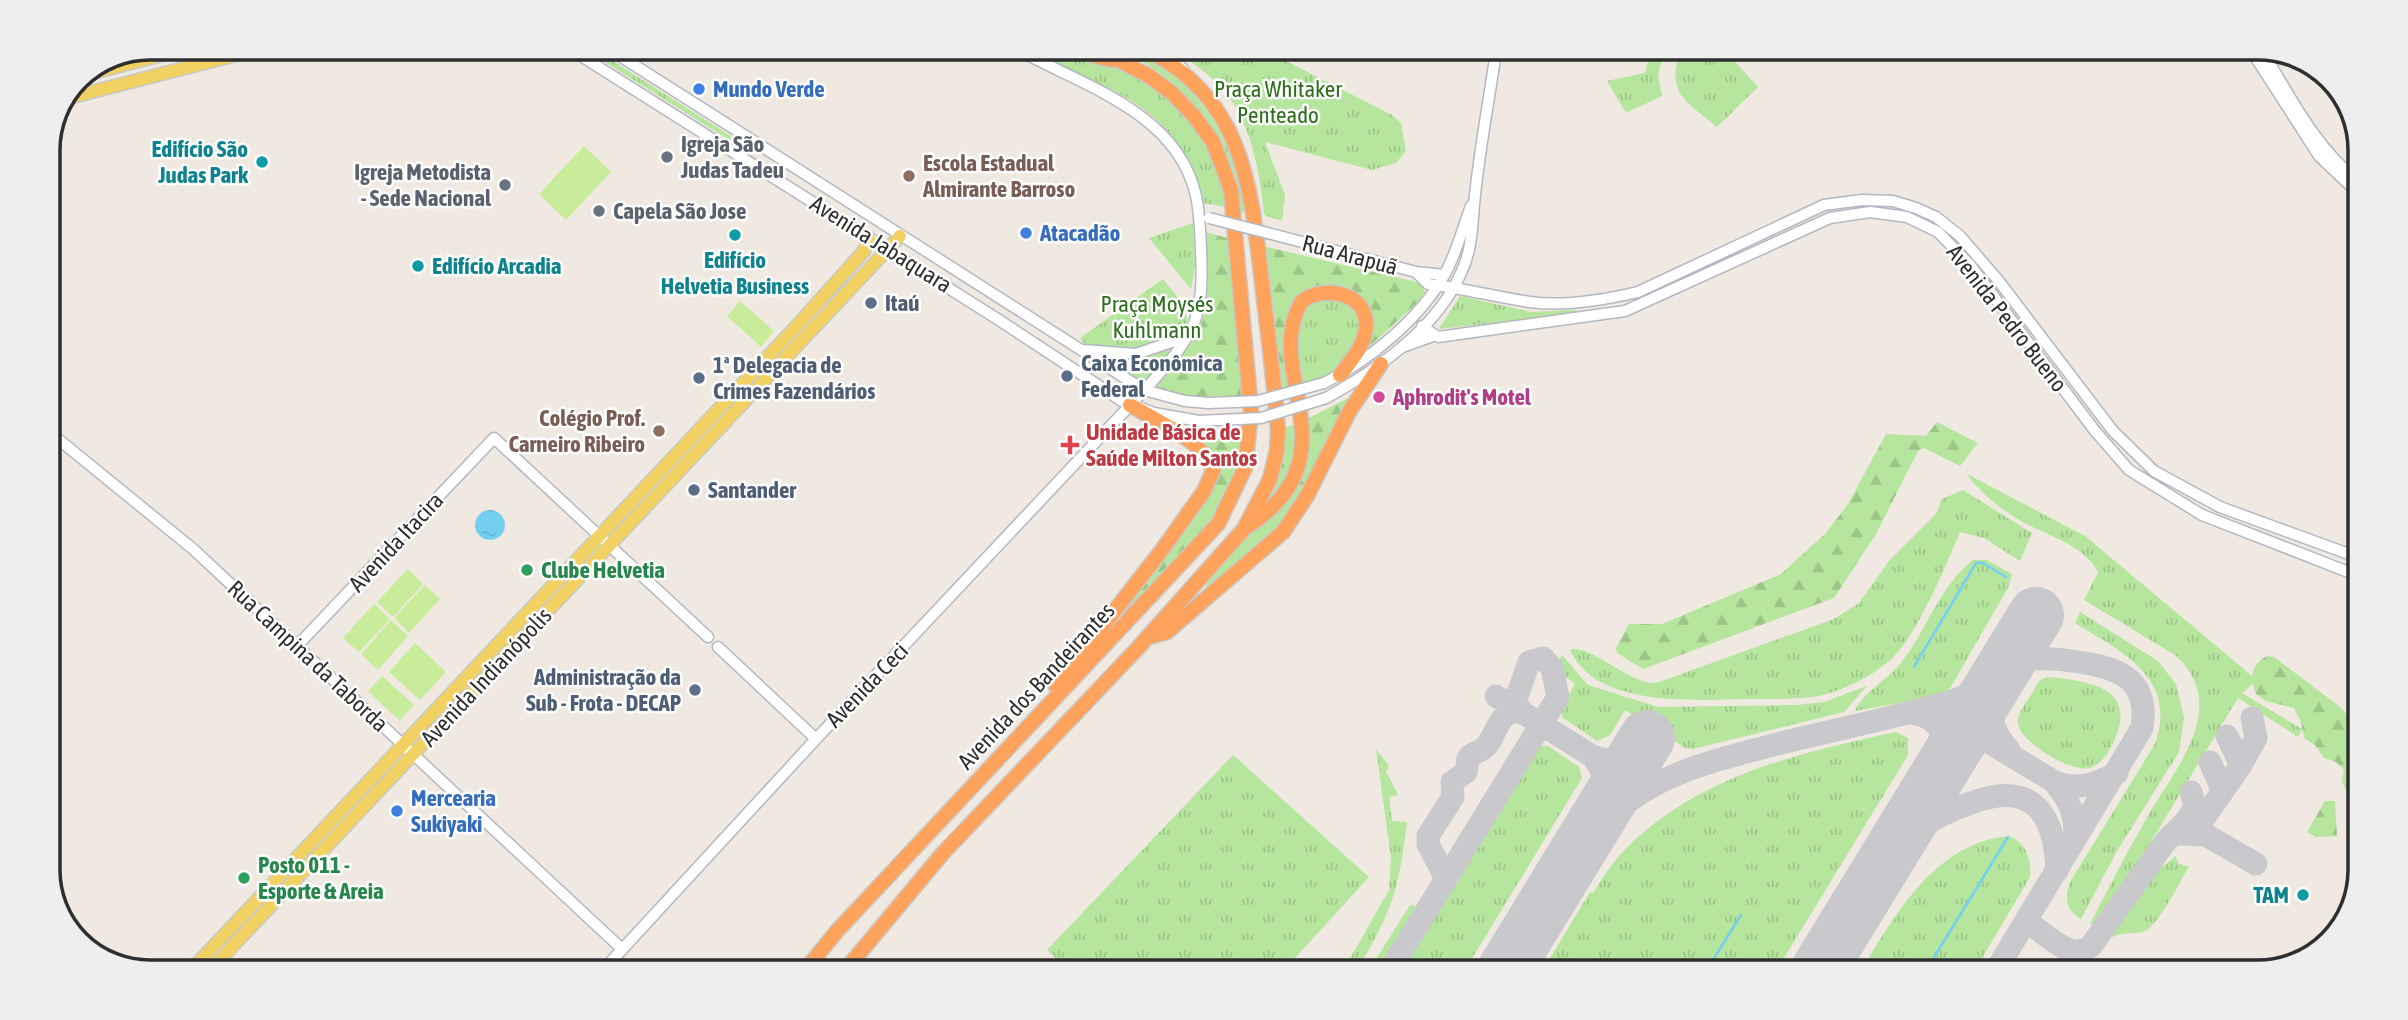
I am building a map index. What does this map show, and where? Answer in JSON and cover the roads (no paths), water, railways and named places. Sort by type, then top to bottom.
[{"type":"highway","points":[[1111,60],[1127,64]]},
{"type":"highway","points":[[1119,60],[1127,64]]},
{"type":"highway","name":"Avenida dos Bandeirantes","points":[[854,960],[943,853],[1148,637],[1244,529],[1264,494],[1274,466],[1277,450],[1276,406],[1254,216],[1244,164],[1220,114],[1191,79],[1162,60]]},
{"type":"highway","name":"Avenida dos Bandeirantes","points":[[814,960],[1219,524],[1245,468],[1251,411],[1235,212],[1224,166],[1213,142],[1194,116],[1172,93],[1127,64]]},
{"type":"highway","points":[[1244,529],[1273,505],[1299,464],[1303,426],[1291,332],[1301,301],[1320,292],[1340,293],[1353,300],[1365,322],[1362,344],[1340,375]]},
{"type":"highway","points":[[1148,637],[1167,632],[1283,531],[1307,496],[1349,412],[1381,363]]},
{"type":"highway","points":[[1030,725],[1041,705],[1118,609],[1210,480],[1212,463],[1206,454],[1130,405]]},
{"type":"main road","points":[[112,69],[142,60]]},
{"type":"main road","points":[[191,60],[193,66]]},
{"type":"main road","points":[[78,96],[216,60]]},
{"type":"main road","name":"Avenida Jabaquara","points":[[588,60],[888,248],[1130,405],[1199,421],[1261,418],[1326,398],[1381,363],[1422,326],[1454,288],[1461,274],[1474,219],[1475,196]]},
{"type":"main road","name":"Avenida Jabaquara","points":[[634,60],[778,158],[1144,390],[1185,401],[1258,401],[1324,383],[1370,356],[1426,301],[1441,280],[1475,196]]},
{"type":"main road","points":[[1037,60],[1138,113],[1157,129],[1189,174],[1204,217],[1202,286],[1198,316],[1189,336],[1136,354],[1081,349]]},
{"type":"main road","points":[[1173,60],[1191,79]]},
{"type":"main road","points":[[1475,196],[1495,60]]},
{"type":"main road","points":[[2257,60],[2319,156],[2348,184]]},
{"type":"main road","points":[[2268,61],[2308,126],[2348,173]]},
{"type":"main road","points":[[750,162],[760,153],[778,158]]},
{"type":"main road","name":"Avenida Pedro Bueno","points":[[1454,288],[1550,304],[1618,297],[1638,292],[1723,249],[1824,205],[1862,200],[1893,201],[1936,216],[1960,236],[2006,290],[2113,431],[2141,460],[2173,484],[2220,507],[2348,554]]},
{"type":"main road","name":"Avenida Pedro Bueno","points":[[1397,349],[1433,336],[1625,311],[1830,218],[1870,212],[1907,217],[1938,232],[1954,247],[2129,470],[2202,515],[2348,572]]},
{"type":"main road","name":"Rua Arapuã","points":[[1204,217],[1416,272],[1428,284],[1441,280],[1454,288]]},
{"type":"main road","name":"Avenida Indianópolis","points":[[220,960],[900,236]]},
{"type":"main road","name":"Avenida Indianópolis","points":[[201,960],[596,535],[793,330],[864,251],[869,238]]},
{"type":"main road","points":[[1461,274],[1488,293]]},
{"type":"main road","points":[[1426,301],[1420,318],[1422,326],[1433,336]]},
{"type":"main road","points":[[1011,327],[1031,317]]},
{"type":"main road","name":"Avenida Ceci","points":[[612,960],[1144,390],[1189,336]]},
{"type":"main road","name":"Avenida Itacira","points":[[297,646],[494,438],[596,535]]},
{"type":"main road","name":"Rua Campina da Taborda","points":[[60,441],[193,549],[622,949]]},
{"type":"main road","points":[[2168,495],[2173,484]]},
{"type":"main road","points":[[596,535],[708,637],[718,637],[718,647],[816,739]]},
{"type":"water","points":[[490,510],[501,514],[505,525],[501,536],[490,540],[479,536],[475,525],[479,514]]},
{"type":"waterway","points":[[1914,667],[1976,563],[1983,563],[2006,577]]},
{"type":"waterway","points":[[1932,960],[2008,837]]},
{"type":"waterway","points":[[1713,960],[1741,915]]},
{"type":"place","name":"Mundo Verde","points":[[699,89]]},
{"type":"place","name":"Igreja São Judas Tadeu","points":[[667,157]]},
{"type":"place","name":"Edifício São Judas Park","points":[[262,162]]},
{"type":"place","name":"Escola Estadual Almirante Barroso","points":[[909,176]]},
{"type":"place","name":"Igreja Metodista - Sede Nacional","points":[[505,185]]},
{"type":"place","name":"Capela São Jose","points":[[599,211]]},
{"type":"place","name":"Atacadão","points":[[1026,233]]},
{"type":"place","name":"Edifício Helvetia Business","points":[[735,235]]},
{"type":"place","name":"Edifício Arcadia","points":[[418,266]]},
{"type":"place","name":"Itaú","points":[[871,303]]},
{"type":"place","name":"Caixa Econômica Federal","points":[[1067,376]]},
{"type":"place","name":"1ª Delegacia de Crimes Fazendários","points":[[699,378]]},
{"type":"place","name":"Aphrodit's Motel","points":[[1379,397]]},
{"type":"place","name":"Colégio Prof. Carneiro Ribeiro","points":[[659,431]]},
{"type":"place","name":"Unidade Básica de Saúde Milton Santos","points":[[1070,445]]},
{"type":"place","name":"Santander","points":[[694,490]]},
{"type":"place","name":"Clube Helvetia","points":[[527,570]]},
{"type":"place","name":"Administração da Sub - Frota - DECAP","points":[[695,690]]},
{"type":"place","name":"Mercearia Sukiyaki","points":[[397,811]]},
{"type":"place","name":"Posto 011 - Esporte & Areia","points":[[244,878]]},
{"type":"place","name":"TAM","points":[[2303,895]]},
{"type":"park label","name":"Praça Whitaker Penteado","points":[[1278,102]]},
{"type":"park label","name":"Praça Moysés Kuhlmann","points":[[1157,317]]}]
